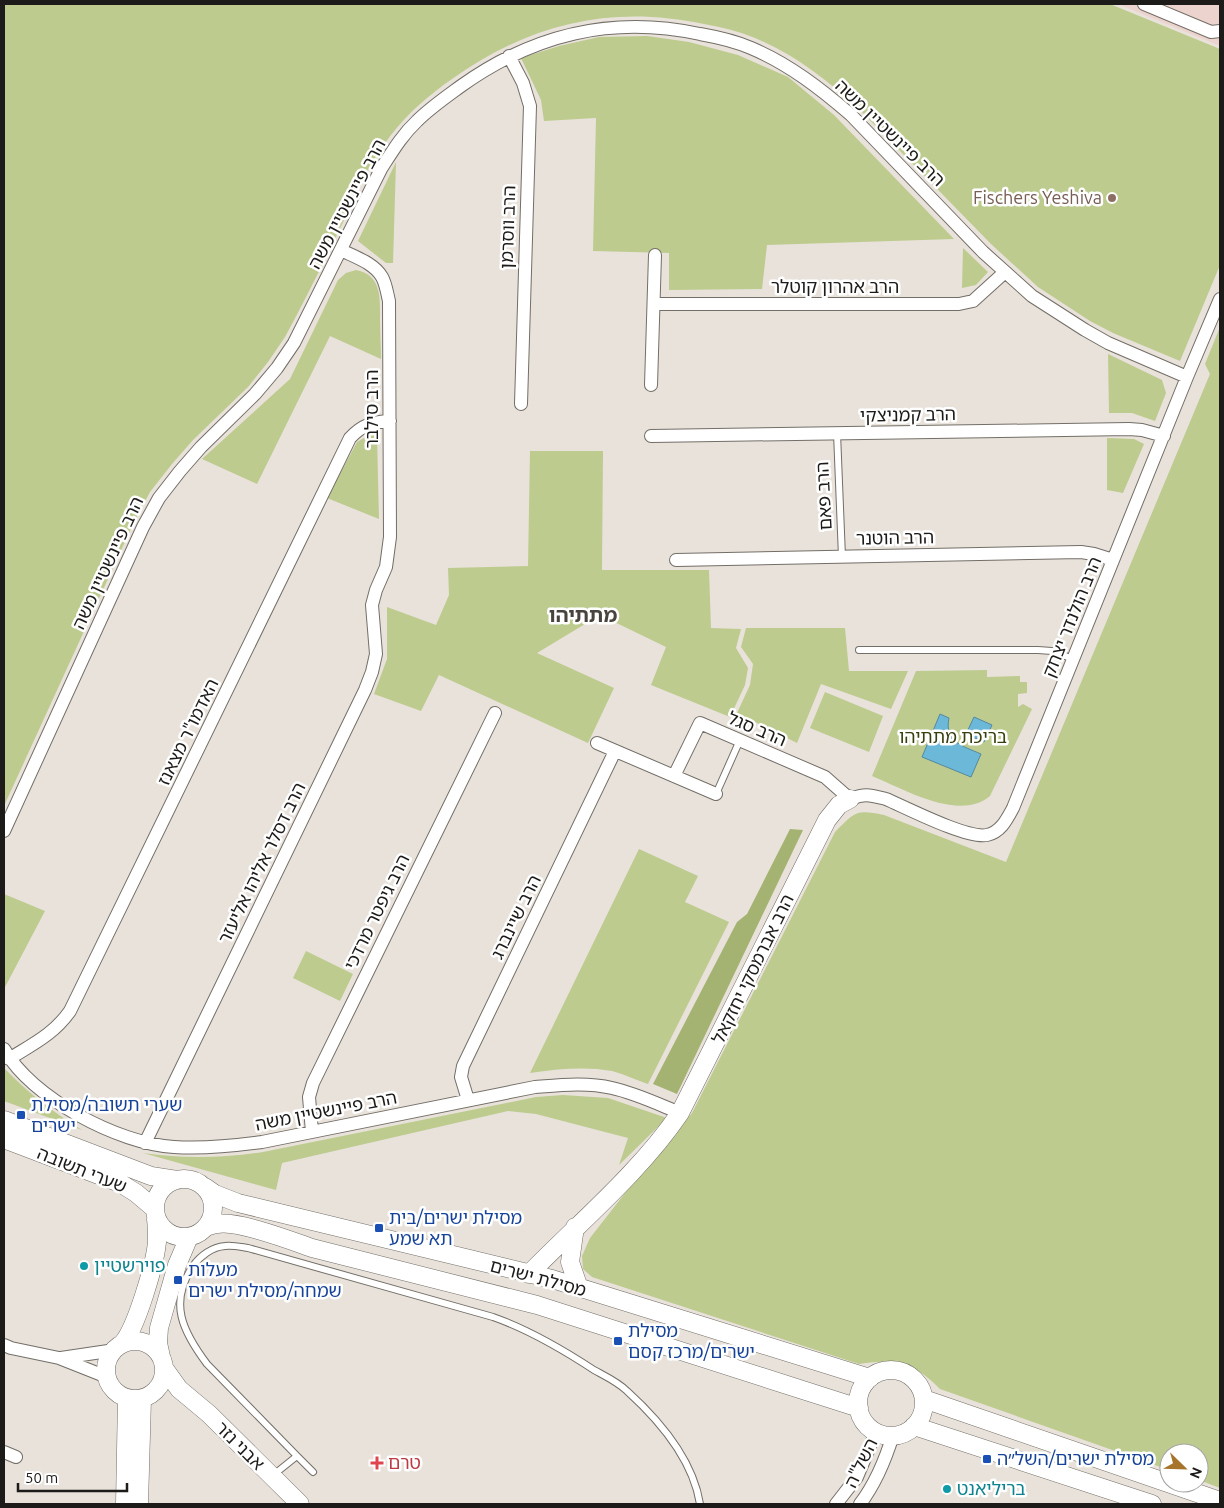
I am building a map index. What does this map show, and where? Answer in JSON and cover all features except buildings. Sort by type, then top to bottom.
[{"type":"street","points":[[1144,4],[1212,32],[1220,31]]},
{"type":"street","name":"הרב פיינשטיין משה","points":[[4,831],[143,526],[159,498],[201,447],[255,394],[277,368],[303,327],[381,170],[398,142],[417,121],[442,99],[472,78],[529,46],[597,28],[630,26],[689,31],[722,38],[751,48],[801,75],[845,110],[1032,296],[1108,343],[1187,377]]},
{"type":"street","name":"הרב ווסרמן","points":[[509,56],[524,83],[530,106],[521,404]]},
{"type":"street","name":"הרב סילבר","points":[[341,250],[373,267],[382,276],[389,301],[390,537],[386,567],[376,590]]},
{"type":"street","points":[[651,385],[655,255]]},
{"type":"street","name":"הרב אהרון קוטלר","points":[[654,304],[959,304],[973,301],[1006,272]]},
{"type":"street","name":"הרב הולנדר יצחק","points":[[850,799],[863,794],[886,799],[961,831],[979,836],[996,832],[1003,825],[1013,808],[1220,299]]},
{"type":"street","name":"האדמו\"ר מצאנז","points":[[6,1054],[47,1036],[62,1024],[70,1011],[350,438],[364,425],[372,422],[390,421]]},
{"type":"street","name":"הרב קמניצקי","points":[[651,436],[1129,429],[1142,430],[1164,436]]},
{"type":"street","name":"הרב הוטנר","points":[[676,560],[1081,552],[1114,560]]},
{"type":"street","name":"הרב דסלר אליהו אליעזר","points":[[145,1143],[372,672],[376,654],[372,605],[376,590]]},
{"type":"street","name":"הרב גיפטר מרדכי","points":[[312,1132],[309,1097],[313,1083],[495,713]]},
{"type":"street","name":"הרב סגל","points":[[674,776],[700,723],[825,777],[850,799]]},
{"type":"street","points":[[596,743],[716,794]]},
{"type":"street","name":"הרב שיינברג","points":[[468,1100],[461,1078],[463,1066],[615,751]]},
{"type":"street","name":"הרב אברמסקי יחזקאל","points":[[529,1274],[575,1227],[590,1215],[655,1145],[680,1113],[827,820],[839,805],[850,799]]},
{"type":"street","name":"הרב פיינשטיין משה","points":[[6,1054],[32,1083],[61,1104],[88,1120],[145,1143],[173,1147],[228,1147],[535,1087],[562,1084],[610,1088],[680,1113]]},
{"type":"street","name":"שערי תשובה","points":[[4,1120],[151,1176],[177,1180]]},
{"type":"street","name":"שערי תשובה","points":[[4,1139],[120,1183],[136,1193],[156,1214]]},
{"type":"street","points":[[156,1214],[162,1228],[169,1234],[179,1238],[189,1237],[199,1234],[206,1227],[213,1211],[213,1202],[205,1187],[187,1179],[177,1180],[168,1184],[161,1190],[156,1199],[156,1214],[157,1243],[135,1324],[128,1338],[110,1357],[107,1365],[107,1377],[113,1389],[134,1398],[150,1395],[158,1389],[164,1375],[158,1343],[159,1328],[179,1259],[189,1237]]},
{"type":"street","name":"מסילת ישרים","points":[[205,1187],[215,1194],[238,1203],[529,1274],[870,1378]]},
{"type":"street","name":"מסילת ישרים","points":[[206,1227],[219,1223],[232,1224],[312,1248],[537,1305],[859,1408]]},
{"type":"street","points":[[575,1227],[570,1262],[579,1288]]},
{"type":"street","points":[[59,1358],[119,1347],[131,1341],[140,1341],[156,1350],[163,1362]]},
{"type":"street","points":[[4,1345],[59,1358],[107,1377]]},
{"type":"street","name":"אבני נזר","points":[[163,1362],[180,1388],[300,1504]]},
{"type":"street","points":[[885,1370],[894,1370],[911,1376],[917,1382],[922,1390],[924,1399],[922,1413],[914,1426],[901,1434],[884,1433],[868,1426],[862,1418],[859,1408],[860,1392],[870,1378],[885,1370]]},
{"type":"street","points":[[158,1389],[180,1388]]},
{"type":"street","points":[[125,1504],[134,1398]]},
{"type":"street","points":[[134,1398],[138,1504]]},
{"type":"street","points":[[924,1399],[1220,1501]]},
{"type":"street","points":[[914,1426],[1152,1504]]},
{"type":"street","points":[[836,1504],[857,1476],[884,1433]]},
{"type":"street","name":"השל\"ה","points":[[863,1503],[880,1473],[884,1433]]},
{"type":"street","points":[[4,1452],[16,1457]]},
{"type":"lane","name":"הרב פאם","points":[[837,433],[842,557]]},
{"type":"lane","points":[[859,650],[1038,650],[1052,651],[1073,659]]},
{"type":"lane","points":[[716,794],[740,740]]},
{"type":"lane","points":[[313,1472],[207,1364],[195,1348],[185,1328],[180,1310],[180,1295],[185,1279],[195,1263],[207,1251],[224,1246],[248,1248],[493,1317],[518,1326],[544,1339],[626,1389],[669,1436],[686,1462],[700,1504]]},
{"type":"lane","points":[[271,1477],[297,1456]]},
{"type":"shaded area","points":[[1118,4],[1220,4],[1220,46]]},
{"type":"green space","points":[[4,4],[1110,4],[1220,49],[1220,265],[1180,361],[1113,333],[1090,321],[1038,287],[991,244],[858,108],[810,68],[769,44],[742,33],[717,26],[669,18],[636,16],[603,18],[572,23],[541,32],[511,44],[481,60],[443,85],[412,112],[391,135],[368,170],[285,337],[248,387],[193,440],[150,492],[134,522],[4,806]]},
{"type":"green space","points":[[647,36],[689,42],[738,55],[788,77],[834,115],[954,239],[767,245],[762,289],[669,290],[669,253],[593,251],[596,118],[544,121],[541,100],[521,58],[559,46],[599,37]]},
{"type":"green space","points":[[396,162],[393,263],[386,263],[358,241]]},
{"type":"green space","points":[[963,248],[988,272],[976,285],[962,288]]},
{"type":"green space","points":[[356,270],[371,277],[378,289],[381,359],[330,336],[257,484],[202,459],[290,379],[338,280],[346,273]]},
{"type":"green space","points":[[1220,327],[1220,1488],[1209,1484],[1209,1443],[1159,1443],[1159,1466],[940,1389],[912,1367],[894,1362],[859,1364],[592,1277],[583,1269],[582,1256],[590,1238],[692,1113],[835,832],[847,820],[861,812],[884,815],[1006,862],[1210,374],[1205,364]]},
{"type":"green space","points":[[1108,354],[1162,380],[1166,393],[1155,421],[1132,413],[1109,413]]},
{"type":"green space","points":[[371,434],[377,436],[379,519],[327,498],[357,442]]},
{"type":"green space","points":[[1107,438],[1134,439],[1144,444],[1123,493],[1107,490]]},
{"type":"green space","points":[[530,451],[603,451],[602,570],[709,570],[711,628],[741,629],[736,648],[748,668],[745,685],[730,717],[651,685],[666,647],[600,615],[537,653],[614,688],[588,743],[439,675],[421,711],[374,694],[387,659],[387,607],[436,625],[449,595],[448,568],[528,566]]},
{"type":"green space","points":[[746,628],[845,628],[849,671],[908,671],[891,709],[821,684],[797,743],[737,713],[750,685],[753,664],[741,647]]},
{"type":"green space","name":"בריכת מתתיהו","points":[[987,670],[987,677],[1020,676],[1020,682],[1027,682],[1027,693],[1018,694],[1018,707],[1023,704],[1032,709],[990,796],[977,803],[963,806],[947,805],[915,795],[872,776],[916,671]]},
{"type":"green space","points":[[825,692],[883,716],[869,752],[810,728]]},
{"type":"green space","points":[[790,829],[803,830],[677,1094],[653,1084],[737,922],[747,914]]},
{"type":"green space","points":[[639,849],[698,876],[685,902],[729,922],[648,1084],[602,1069],[550,1070],[530,1073]]},
{"type":"green space","points":[[4,894],[45,911],[4,989]]},
{"type":"green space","points":[[306,951],[353,974],[340,1001],[293,978]]},
{"type":"green space","points":[[4,1068],[41,1102],[82,1130],[4,1101]]},
{"type":"green space","points":[[563,1095],[608,1098],[667,1118],[619,1165],[628,1138],[536,1114],[508,1111],[282,1163],[276,1190],[143,1153],[203,1157],[263,1152],[536,1097]]},
{"type":"water","points":[[940,714],[949,718],[949,733],[956,742],[981,754],[971,777],[922,757]]},
{"type":"water","points":[[974,717],[992,725],[984,742],[966,734]]},
{"type":"place","name":"Fischers Yeshiva","points":[[1112,198]]},
{"type":"place","name":"שערי תשובה/מסילת ישרים","points":[[21,1115]]},
{"type":"place","name":"מסילת ישרים/בית תא שמע","points":[[379,1228]]},
{"type":"place","name":"פוירשטיין","points":[[84,1266]]},
{"type":"place","name":"מעלות שמחה/מסילת ישרים","points":[[178,1280]]},
{"type":"place","name":"מסילת ישרים/מרכז קסם","points":[[618,1341]]},
{"type":"place","name":"מסילת ישרים/השל״ה","points":[[987,1459]]},
{"type":"place","name":"טרם","points":[[377,1463]]},
{"type":"place","name":"בריליאנט","points":[[947,1489]]},
{"type":"district","name":"מתתיהו","points":[[583,615]]}]
